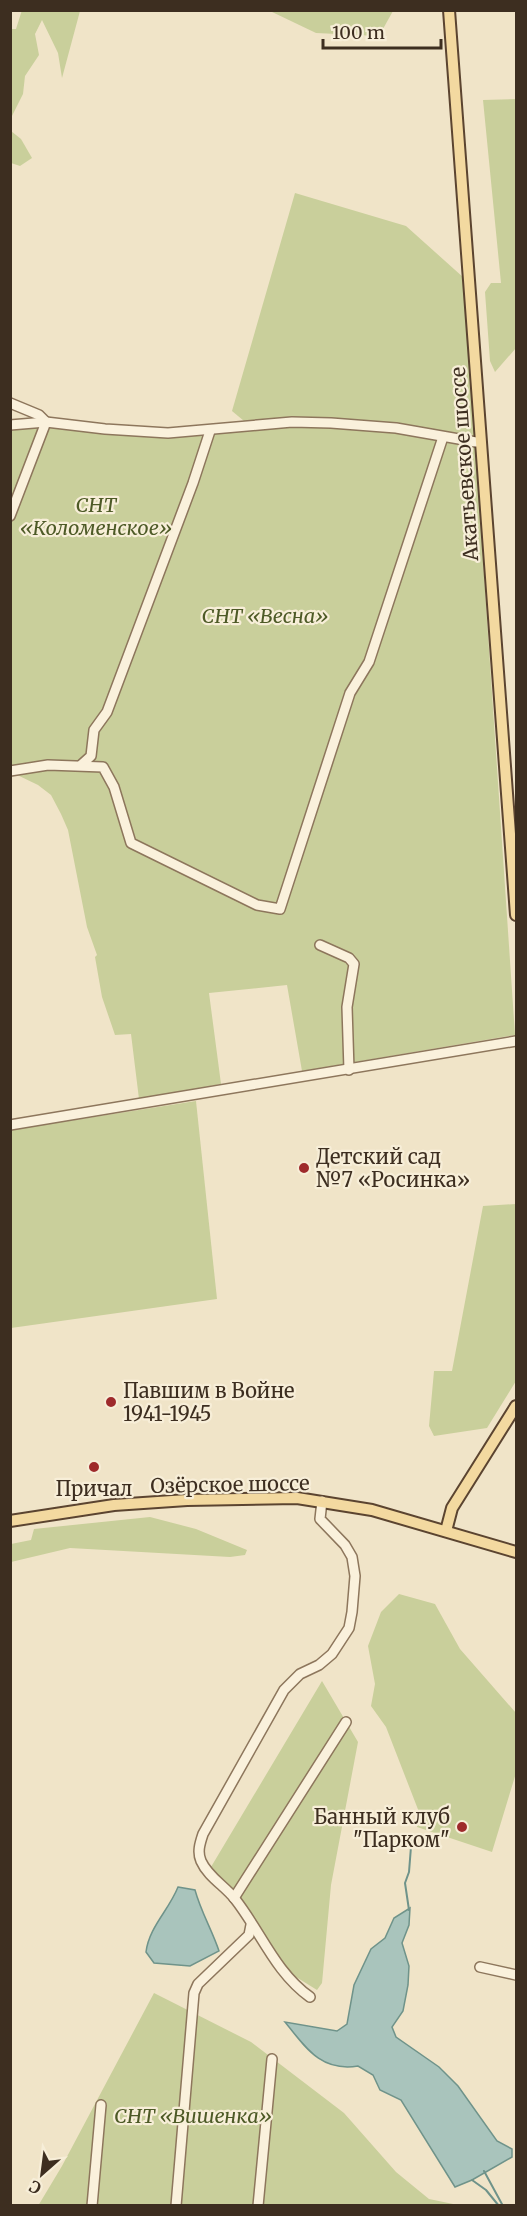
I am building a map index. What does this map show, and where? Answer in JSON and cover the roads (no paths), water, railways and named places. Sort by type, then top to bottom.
[{"type":"main road","name":"Акатьевское шоссе","points":[[449,10],[516,915]]},
{"type":"main road","points":[[446,1531],[452,1508],[516,1406]]},
{"type":"main road","name":"Озёрское шоссе","points":[[10,1521],[78,1509],[187,1500],[297,1498],[372,1510],[516,1551]]},
{"type":"street","points":[[10,403],[39,415],[46,422]]},
{"type":"street","points":[[10,516],[46,422]]},
{"type":"street","points":[[10,425],[46,422],[158,433],[210,431],[292,422],[396,428],[476,442]]},
{"type":"street","points":[[81,765],[91,756],[94,730],[107,712],[193,483],[210,431]]},
{"type":"street","points":[[10,771],[48,765],[103,767],[114,787],[131,843],[257,905],[280,909],[350,693],[369,662],[443,436]]},
{"type":"street","points":[[320,945],[349,958],[354,964],[347,1007],[349,1070]]},
{"type":"street","points":[[10,1125],[516,1041]]},
{"type":"street","points":[[310,1996],[284,1974],[234,1898],[217,1883],[201,1862],[199,1852],[203,1834],[284,1690],[300,1674],[319,1665],[332,1654],[349,1628],[356,1576],[352,1557],[345,1545],[326,1528],[320,1519],[322,1501]]},
{"type":"street","points":[[234,1898],[346,1722]]},
{"type":"street","points":[[176,2205],[194,1993],[198,1984],[249,1935],[251,1925]]},
{"type":"street","points":[[480,1966],[516,1975]]},
{"type":"street","points":[[258,2205],[272,2059]]},
{"type":"street","points":[[92,2205],[101,2105]]},
{"type":"water","points":[[178,1887],[195,1890],[219,1951],[190,1966],[154,1963],[146,1952],[151,1935]]},
{"type":"water","points":[[410,1908],[409,1925],[402,1943],[409,1966],[408,1985],[403,2011],[392,2027],[396,2037],[439,2067],[458,2086],[497,2141],[512,2149],[512,2157],[455,2187],[401,2100],[380,2090],[373,2075],[358,2066],[345,2067],[324,2062],[300,2041],[285,2022],[337,2031],[347,2024],[354,1985],[371,1949],[385,1938],[394,1918]]},
{"type":"waterway","points":[[409,1910],[405,1883],[409,1872],[412,1834]]},
{"type":"waterway","points":[[484,2171],[503,2206]]},
{"type":"waterway","points":[[472,2180],[486,2190],[499,2206]]},
{"type":"place","name":"Детский сад №7 «Росинка»","points":[[304,1168]]},
{"type":"place","name":"Павшим в Войне 1941-1945","points":[[111,1402]]},
{"type":"place","name":"Причал","points":[[94,1467]]},
{"type":"place","name":"Банный клуб \"Парком\"","points":[[462,1827]]},
{"type":"park label","name":"СНТ «Коломенское»","points":[[96,516]]},
{"type":"park label","name":"СНТ «Весна»","points":[[265,615]]},
{"type":"park label","name":"СНТ «Вишенка»","points":[[193,2115]]}]
